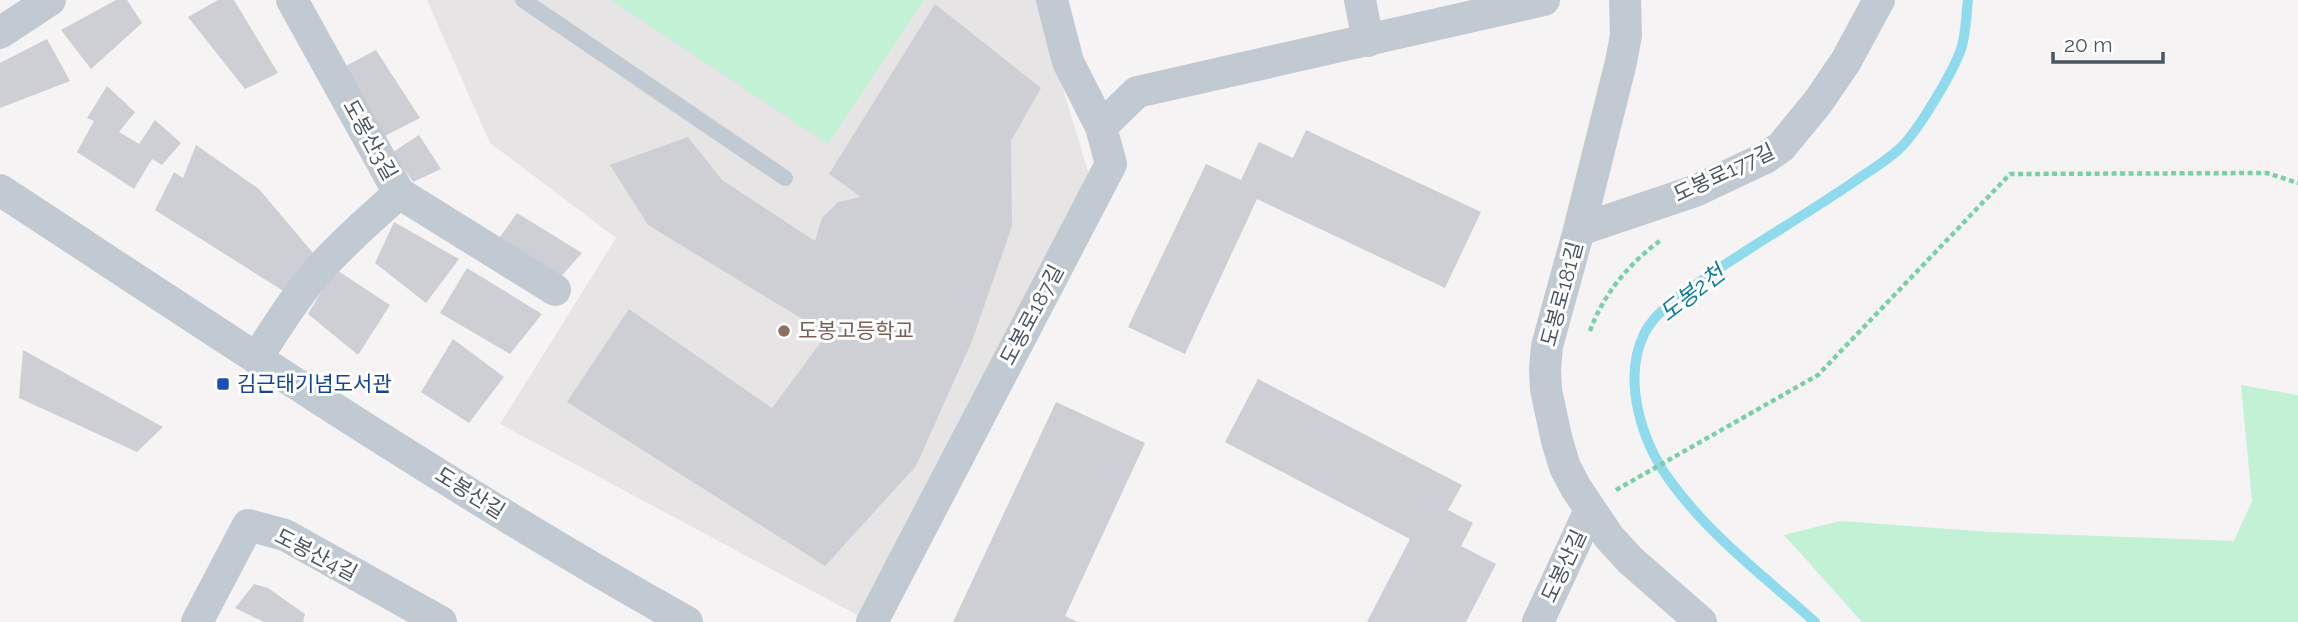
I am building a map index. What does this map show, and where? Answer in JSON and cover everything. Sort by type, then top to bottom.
[{"type":"street","points":[[0,33],[50,0]]},
{"type":"street","name":"도봉산3길","points":[[292,0],[399,193],[555,290]]},
{"type":"street","name":"도봉로187길","points":[[872,622],[1111,164],[1101,127],[1068,62],[1052,0]]},
{"type":"street","points":[[1360,0],[1368,41]]},
{"type":"street","points":[[1101,127],[1137,92],[1544,0]]},
{"type":"street","name":"도봉로181길","points":[[1625,0],[1626,35],[1621,62],[1547,346],[1546,390],[1565,467],[1600,502],[1609,537],[1630,560],[1701,622]]},
{"type":"street","name":"도봉로177길","points":[[1579,230],[1695,191],[1765,158],[1781,147],[1818,102],[1846,61],[1863,34],[1879,0]]},
{"type":"street","name":"도봉산길","points":[[0,190],[257,358],[546,541],[687,622]]},
{"type":"street","points":[[257,358],[316,273],[347,240],[399,193]]},
{"type":"street","name":"도봉산길","points":[[1538,622],[1600,502]]},
{"type":"street","name":"도봉산4길","points":[[197,622],[248,524],[285,536],[440,622]]},
{"type":"lane","points":[[523,0],[785,178]]},
{"type":"path","points":[[1600,502],[1818,375],[2010,174],[2267,173],[2298,183]]},
{"type":"path","points":[[1588,335],[1595,316],[1614,285],[1639,259],[1666,237]]},
{"type":"shaded area","name":"도봉고등학교","points":[[427,0],[1036,0],[1091,181],[857,615],[500,424],[616,238],[490,143]]},
{"type":"green space","points":[[611,0],[924,0],[828,144]]},
{"type":"green space","points":[[2241,385],[2298,395],[2298,622],[1862,622],[1784,535],[1840,521],[1990,532],[2234,541],[2252,501]]},
{"type":"building","points":[[116,0],[127,0],[142,23],[91,69],[61,30]]},
{"type":"building","points":[[218,0],[234,0],[278,73],[245,89],[188,17]]},
{"type":"building","points":[[935,4],[1041,88],[1011,141],[1012,226],[972,341],[916,466],[825,566],[567,402],[629,309],[772,408],[827,334],[648,225],[610,165],[688,137],[722,180],[815,241],[822,218],[838,202],[861,197],[829,174]]},
{"type":"building","points":[[47,39],[70,81],[0,108],[0,63]]},
{"type":"building","points":[[376,50],[420,118],[379,139],[340,69]]},
{"type":"building","points":[[107,86],[135,112],[119,132],[139,144],[155,120],[181,143],[162,165],[152,159],[134,189],[77,152],[94,121],[87,118]]},
{"type":"building","points":[[1306,130],[1481,212],[1445,288],[1257,199],[1185,354],[1128,327],[1206,164],[1241,180],[1259,142],[1293,158]]},
{"type":"building","points":[[419,135],[441,169],[413,182],[393,152]]},
{"type":"building","points":[[196,145],[259,189],[313,253],[285,292],[155,210],[174,172],[183,178]]},
{"type":"building","points":[[517,213],[582,253],[557,281],[495,244]]},
{"type":"building","points":[[394,222],[459,259],[426,303],[375,263]]},
{"type":"building","points":[[467,268],[542,314],[510,354],[440,313]]},
{"type":"building","points":[[335,269],[390,305],[358,355],[308,314]]},
{"type":"building","points":[[453,339],[504,377],[469,423],[421,392]]},
{"type":"building","points":[[23,350],[163,427],[137,452],[19,398]]},
{"type":"building","points":[[1258,379],[1462,485],[1448,510],[1473,523],[1461,546],[1496,564],[1466,622],[1367,622],[1410,539],[1225,442]]},
{"type":"building","points":[[1056,402],[1145,443],[1065,616],[1078,622],[953,622]]},
{"type":"building","points":[[254,584],[268,588],[305,614],[303,622],[264,622],[235,608]]},
{"type":"waterway","name":"도봉2천","points":[[1815,622],[1721,539],[1671,482],[1651,449],[1638,410],[1635,390],[1638,350],[1651,323],[1674,301],[1877,166],[1905,142],[1932,104],[1960,52],[1968,0]]},
{"type":"place","name":"도봉고등학교","points":[[784,331]]},
{"type":"place","name":"김근태기념도서관","points":[[223,384]]}]
